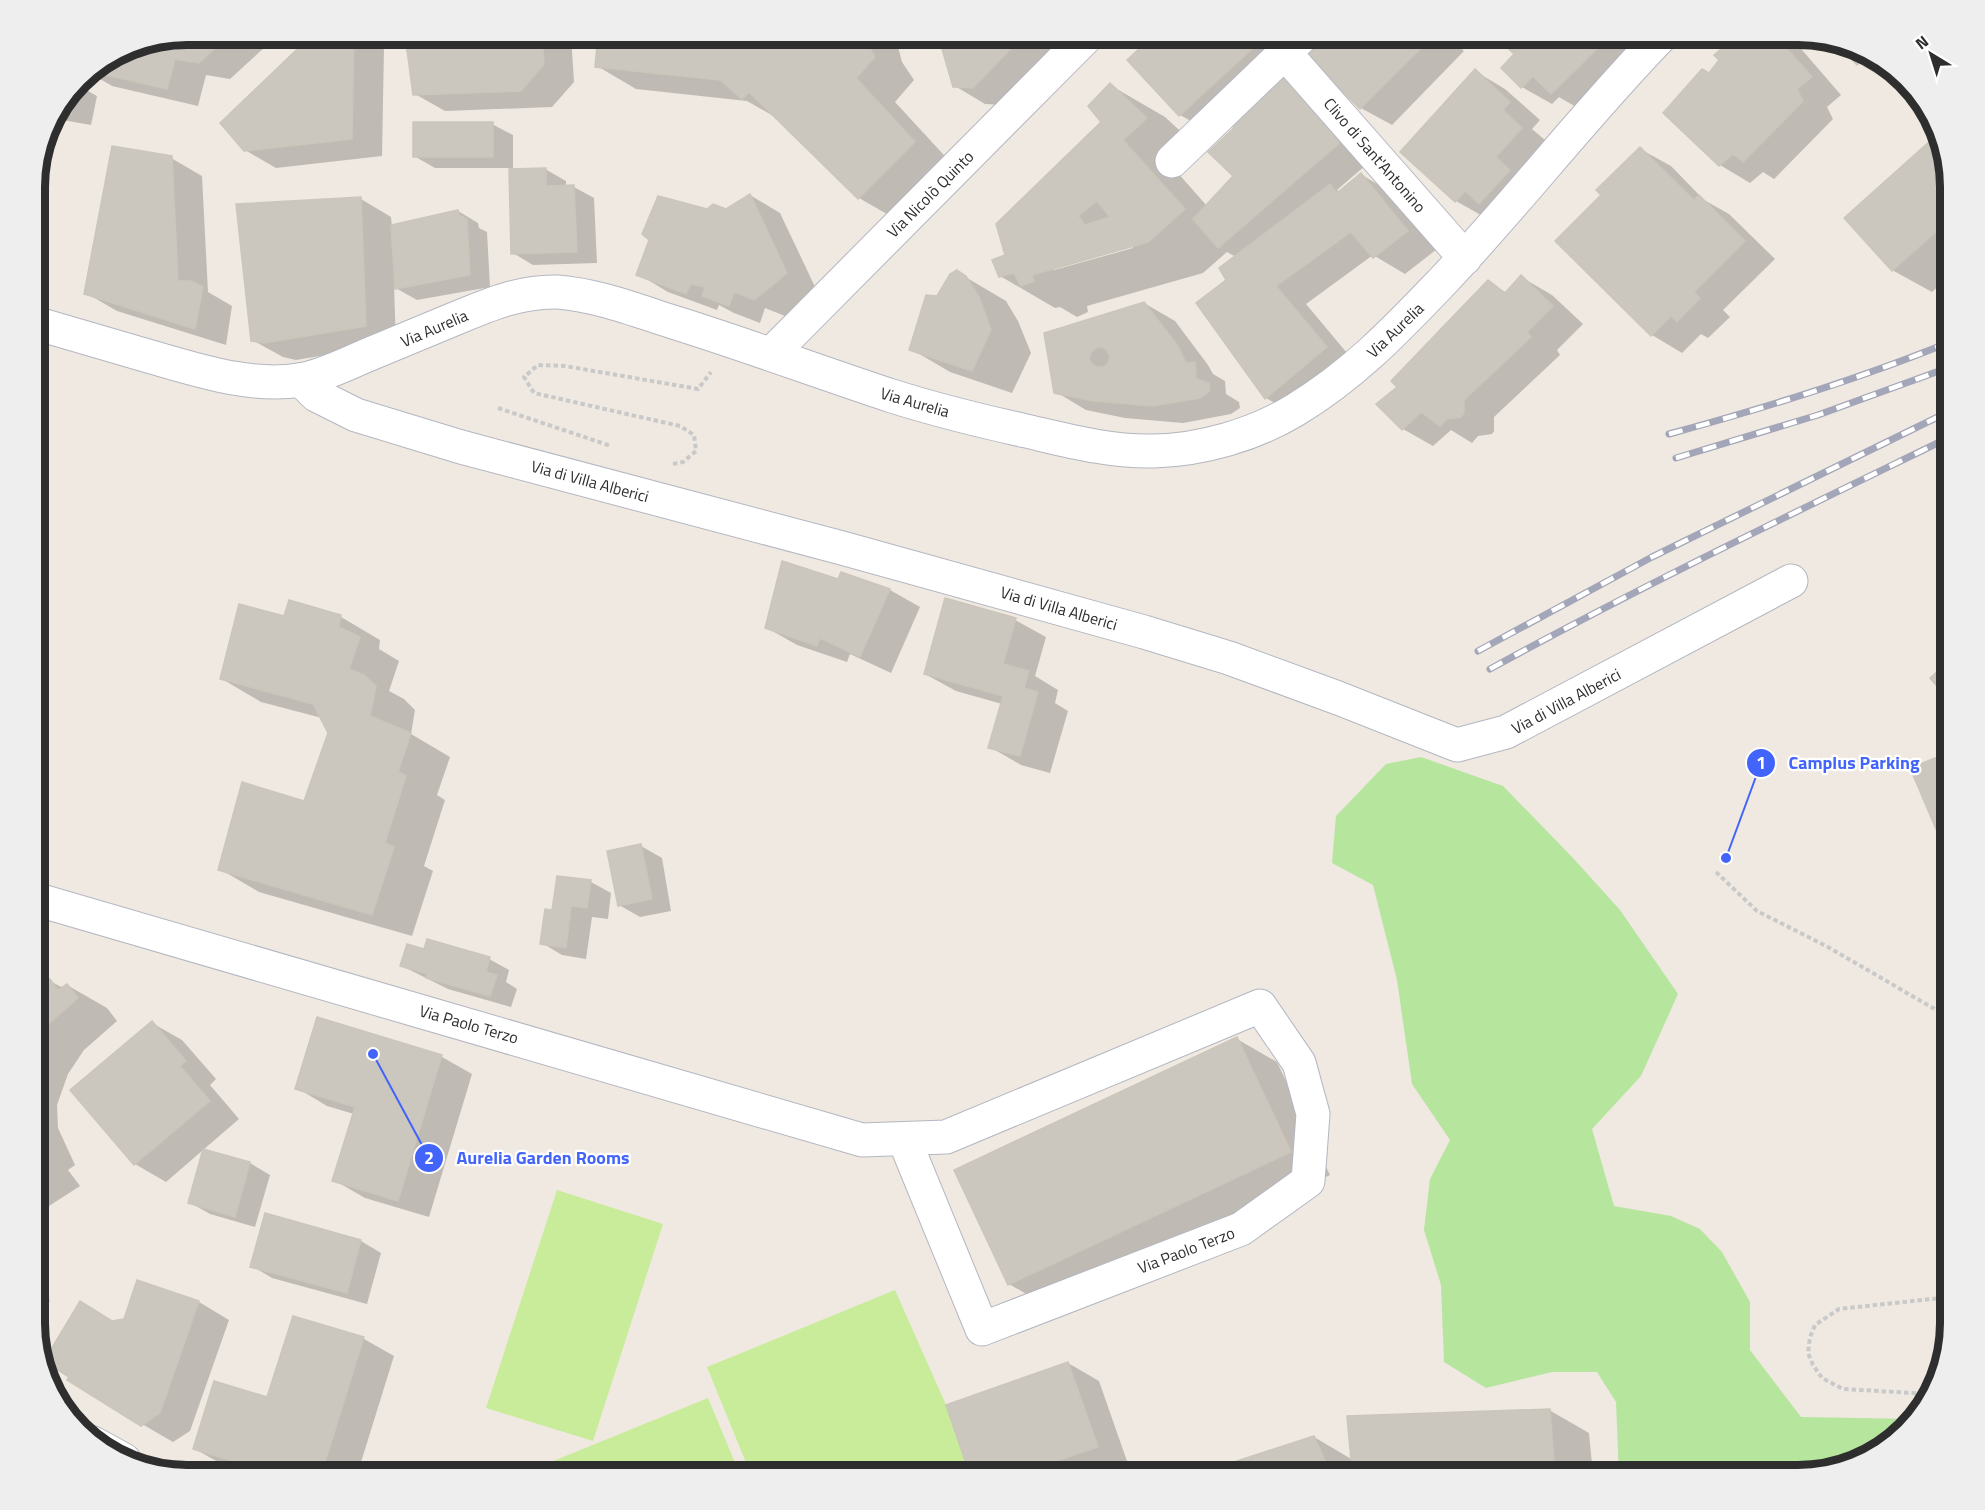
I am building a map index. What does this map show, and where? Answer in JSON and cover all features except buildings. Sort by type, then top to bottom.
[{"type":"street","name":"Via Nicolò Quinto","points":[[771,354],[1077,45]]},
{"type":"street","name":"Clivo di Sant'Antonino","points":[[1172,161],[1292,45]]},
{"type":"street","name":"Clivo di Sant'Antonino","points":[[1296,45],[1465,258]]},
{"type":"street","name":"Via Aurelia","points":[[45,326],[210,373],[252,380],[301,380],[331,371],[495,303],[519,296],[542,293],[581,295],[605,300],[736,342],[900,399],[984,422],[1093,447],[1136,451],[1179,449],[1247,432],[1293,412],[1379,347],[1465,258],[1652,45]]},
{"type":"street","name":"Via di Villa Alberici","points":[[301,380],[316,395],[356,415],[461,447],[830,545],[1144,632],[1229,658],[1457,745],[1506,732],[1791,581]]},
{"type":"street","name":"Via Paolo Terzo","points":[[45,902],[862,1140],[946,1137],[1260,1006],[1299,1063],[1313,1114],[1308,1181],[1240,1229],[982,1329],[903,1139]]},
{"type":"path","points":[[668,464],[683,462],[696,451],[694,435],[680,426],[534,393],[524,377],[538,365],[566,366],[698,389],[736,342]]},
{"type":"path","points":[[498,408],[611,446]]},
{"type":"path","points":[[1716,872],[1756,911],[1828,947],[1940,1012]]},
{"type":"path","points":[[1921,1393],[1843,1389],[1822,1378],[1813,1365],[1808,1353],[1810,1337],[1815,1325],[1839,1309],[1940,1298]]},
{"type":"green space","points":[[1421,757],[1503,786],[1620,910],[1678,994],[1641,1076],[1592,1129],[1614,1206],[1671,1216],[1700,1229],[1722,1252],[1750,1302],[1750,1350],[1801,1417],[1903,1419],[1892,1430],[1861,1450],[1817,1464],[1619,1465],[1616,1402],[1597,1372],[1552,1372],[1486,1388],[1444,1362],[1441,1285],[1424,1230],[1430,1179],[1450,1140],[1412,1084],[1397,980],[1373,885],[1332,863],[1336,816],[1386,764]]},
{"type":"green space","points":[[557,1190],[663,1224],[593,1441],[486,1408]]},
{"type":"green space","points":[[895,1290],[946,1405],[967,1465],[747,1465],[707,1367]]},
{"type":"green space","points":[[708,1398],[736,1465],[544,1465]]},
{"type":"railway","points":[[1669,434],[1811,392],[1940,346]]},
{"type":"railway","points":[[1676,458],[1818,415],[1940,371]]},
{"type":"railway","points":[[1478,651],[1652,557],[1940,416]]},
{"type":"railway","points":[[1490,669],[1661,579],[1940,442]]},
{"type":"place","name":"Camplus Parking","points":[[1726,858]]},
{"type":"place","name":"Aurelia Garden Rooms","points":[[373,1054]]}]
